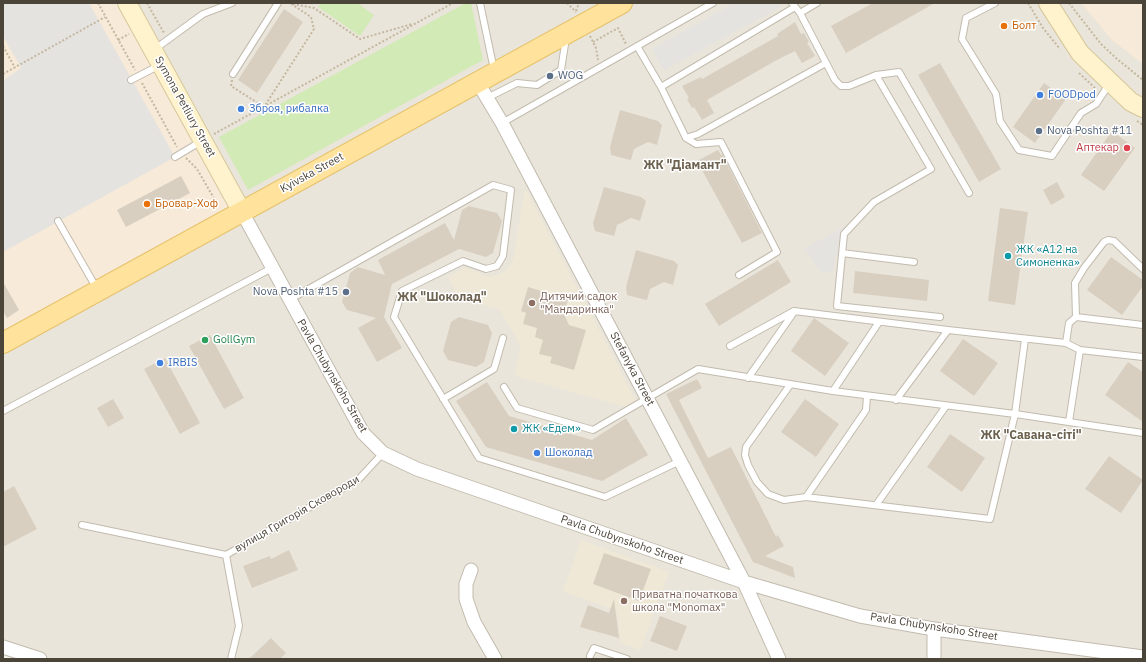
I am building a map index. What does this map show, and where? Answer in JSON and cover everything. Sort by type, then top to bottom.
[{"type":"main road","name":"Symona Petliury Street","points":[[127,3],[204,140],[234,216]]},
{"type":"main road","name":"Kyivska Street","points":[[3,343],[234,216],[487,85],[566,34],[580,18],[621,3]]},
{"type":"main road","points":[[1048,3],[1080,53],[1131,102],[1143,108]]},
{"type":"street","name":"Stefanyka Street","points":[[487,85],[502,123],[744,582],[779,659]]},
{"type":"street","name":"Pavla Chubynskoho Street","points":[[234,216],[272,268],[363,433],[383,454],[417,470],[744,582],[860,616],[934,628],[1143,657]]},
{"type":"street","points":[[471,570],[466,584],[466,599],[474,622],[495,659]]},
{"type":"street","points":[[934,628],[934,659]]},
{"type":"street","points":[[3,647],[40,659]]},
{"type":"lane","points":[[131,80],[138,76],[157,57],[168,40],[203,14],[218,5],[232,3]]},
{"type":"lane","points":[[233,74],[278,3]]},
{"type":"lane","points":[[488,3],[481,5],[487,85],[517,83],[537,85],[561,70],[566,34]]},
{"type":"lane","points":[[502,123],[713,3]]},
{"type":"lane","points":[[800,13],[817,3]]},
{"type":"lane","points":[[995,3],[966,18],[962,39],[996,94],[1000,121],[1019,150],[1052,156],[1081,114],[1096,104],[1110,82]]},
{"type":"lane","points":[[661,87],[793,5],[800,13],[835,80],[841,86],[849,86],[876,75],[899,72],[968,192]]},
{"type":"lane","points":[[636,46],[661,87],[686,138],[696,144],[721,142],[777,252],[739,275]]},
{"type":"lane","points":[[686,138],[698,134],[826,63]]},
{"type":"lane","points":[[876,75],[931,169],[874,202],[844,234],[837,306],[940,317]]},
{"type":"lane","points":[[174,157],[204,140]]},
{"type":"lane","points":[[289,300],[493,185],[511,190],[503,256],[497,266],[486,269],[463,261],[402,292],[394,317],[479,458],[605,497],[680,461]]},
{"type":"lane","points":[[58,221],[98,291]]},
{"type":"lane","points":[[1076,317],[1075,283],[1084,268],[1104,242],[1108,240],[1114,241],[1143,269]]},
{"type":"lane","points":[[842,253],[914,262]]},
{"type":"lane","points":[[3,411],[272,268]]},
{"type":"lane","points":[[748,378],[794,311]]},
{"type":"lane","points":[[730,346],[794,311],[1066,343],[1080,350],[1143,357]]},
{"type":"lane","points":[[1066,343],[1069,322],[1076,317],[1143,325]]},
{"type":"lane","points":[[833,391],[879,322]]},
{"type":"lane","points":[[896,400],[948,330]]},
{"type":"lane","points":[[443,399],[494,369],[503,338]]},
{"type":"lane","points":[[790,384],[747,443],[745,455],[757,482],[768,494],[784,500],[806,497],[990,519],[1015,414],[1025,339]]},
{"type":"lane","points":[[1069,422],[1080,350]]},
{"type":"lane","points":[[504,387],[517,408],[593,430],[698,369],[833,391],[1015,414],[1143,433]]},
{"type":"lane","points":[[806,497],[866,410],[868,396]]},
{"type":"lane","points":[[876,505],[946,406]]},
{"type":"lane","name":"вулиця Григорія Сковороди","points":[[82,525],[226,555],[358,479],[383,454]]},
{"type":"lane","name":"вулиця Григорія Сковороди","points":[[226,555],[239,626],[231,659]]},
{"type":"lane","points":[[590,656],[594,648],[627,659]]},
{"type":"path","points":[[98,3],[181,153],[197,169],[234,216]]},
{"type":"path","points":[[147,3],[168,40]]},
{"type":"path","points":[[264,107],[314,29],[311,17],[290,3]]},
{"type":"path","points":[[290,3],[314,8],[360,39],[417,23]]},
{"type":"path","points":[[204,140],[453,3]]},
{"type":"path","points":[[579,3],[580,18],[596,48],[599,67]]},
{"type":"path","points":[[1068,3],[1102,44],[1117,59],[1143,80]]},
{"type":"path","points":[[3,74],[105,17]]},
{"type":"path","points":[[593,42],[618,28],[630,50]]},
{"type":"path","points":[[3,46],[15,68]]},
{"type":"path","points":[[233,74],[231,86],[264,107]]},
{"type":"shaded area","points":[[3,3],[127,3],[242,212],[3,343]]},
{"type":"shaded area","points":[[3,3],[89,3],[175,157],[3,252],[3,81],[21,68],[3,36]]},
{"type":"shaded area","points":[[127,3],[1143,3],[1143,659],[40,659],[3,647],[3,343]]},
{"type":"shaded area","points":[[734,3],[778,3],[781,7],[664,70],[652,49]]},
{"type":"shaded area","points":[[1081,3],[1143,3],[1143,64],[1112,40]]},
{"type":"shaded area","name":"Дитячий садок \"Мандаринка\"","points":[[525,188],[636,401],[626,407],[519,377],[515,372],[521,346],[500,310],[457,297],[448,277],[466,268],[489,277],[500,274],[509,268],[513,261]]},
{"type":"shaded area","points":[[844,227],[832,272],[821,273],[805,248]]},
{"type":"shaded area","name":"Приватна початкова школа \"Monomax\"","points":[[581,540],[669,572],[640,650],[621,643],[617,611],[563,591]]},
{"type":"green space","points":[[321,3],[357,3],[374,15],[360,36],[318,7]]},
{"type":"green space","points":[[466,3],[471,3],[483,60],[248,190],[219,137]]},
{"type":"building","points":[[873,3],[935,3],[846,53],[831,26]]},
{"type":"building","points":[[284,9],[303,22],[257,93],[238,80]]},
{"type":"building","points":[[795,22],[801,34],[804,33],[809,42],[807,43],[815,56],[802,63],[795,51],[775,61],[707,100],[714,113],[702,120],[694,107],[692,108],[687,99],[689,98],[682,86],[701,77],[702,79],[778,36],[777,34]]},
{"type":"building","points":[[940,63],[1001,169],[979,182],[918,75]]},
{"type":"building","points":[[1044,83],[1066,99],[1035,143],[1013,127]]},
{"type":"building","points":[[620,110],[658,121],[662,125],[657,145],[648,142],[634,149],[631,160],[611,155],[610,147]]},
{"type":"building","points":[[1112,131],[1135,148],[1104,191],[1081,175]]},
{"type":"building","points":[[718,150],[721,155],[722,154],[762,233],[742,243],[697,161]]},
{"type":"building","points":[[181,176],[190,193],[126,227],[117,210]]},
{"type":"building","points":[[1057,182],[1065,197],[1051,205],[1043,190]]},
{"type":"building","points":[[604,187],[641,197],[646,201],[640,221],[631,218],[617,225],[614,236],[595,231],[593,223]]},
{"type":"building","points":[[469,206],[497,213],[502,221],[493,253],[486,257],[459,249],[392,284],[384,317],[402,348],[377,362],[358,328],[376,318],[347,310],[342,302],[350,273],[358,267],[385,275],[378,260],[445,223],[454,240],[462,210]]},
{"type":"building","name":"ЖК «А12 на Симоненка»","points":[[1000,208],[1028,212],[1015,305],[988,301]]},
{"type":"building","points":[[636,250],[674,261],[678,265],[673,285],[664,282],[650,289],[647,300],[627,295],[626,287]]},
{"type":"building","points":[[1111,257],[1143,280],[1143,286],[1122,315],[1087,290]]},
{"type":"building","points":[[778,260],[791,282],[719,326],[705,304]]},
{"type":"building","points":[[855,271],[929,280],[927,301],[853,293]]},
{"type":"building","points":[[3,282],[19,310],[7,318],[3,311]]},
{"type":"building","points":[[528,287],[568,299],[564,314],[569,325],[586,330],[574,370],[550,363],[552,357],[539,354],[543,340],[535,337],[537,328],[523,324],[526,313],[521,311]]},
{"type":"building","points":[[459,317],[488,325],[492,333],[484,362],[476,367],[448,360],[443,351],[451,322]]},
{"type":"building","points":[[814,318],[849,343],[825,376],[791,351]]},
{"type":"building","points":[[210,335],[244,398],[224,409],[189,346]]},
{"type":"building","points":[[963,339],[998,363],[974,396],[940,371]]},
{"type":"building","points":[[165,358],[200,423],[180,434],[144,369]]},
{"type":"building","points":[[1128,362],[1143,372],[1143,422],[1105,395]]},
{"type":"building","points":[[697,379],[702,388],[679,400],[708,458],[731,447],[776,537],[778,535],[784,546],[765,556],[793,567],[795,578],[753,562],[666,394]]},
{"type":"building","name":"ЖК «Едем»","points":[[487,382],[509,416],[592,440],[626,418],[648,455],[602,481],[486,447],[456,401]]},
{"type":"building","points":[[113,399],[124,418],[108,427],[97,408]]},
{"type":"building","points":[[805,399],[839,424],[816,457],[781,432]]},
{"type":"building","points":[[950,434],[985,458],[962,492],[927,467]]},
{"type":"building","points":[[1109,456],[1143,480],[1121,513],[1085,489]]},
{"type":"building","points":[[14,486],[37,529],[3,547],[3,492]]},
{"type":"building","points":[[289,550],[298,570],[252,588],[243,566],[270,556],[271,559]]},
{"type":"building","points":[[604,553],[651,569],[639,601],[593,584]]},
{"type":"building","points":[[614,599],[619,638],[580,627],[588,605],[609,613]]},
{"type":"building","points":[[660,616],[687,626],[677,651],[650,641]]},
{"type":"building","points":[[271,638],[286,653],[280,659],[249,659]]},
{"type":"place","name":"Болт","points":[[1004,26]]},
{"type":"place","name":"WOG","points":[[550,76]]},
{"type":"place","name":"FOODpod","points":[[1040,95]]},
{"type":"place","name":"Зброя, рибалка","points":[[241,109]]},
{"type":"place","name":"Nova Poshta #11","points":[[1039,131]]},
{"type":"place","name":"Аптекар","points":[[1127,148]]},
{"type":"place","name":"Бровар-Хоф","points":[[147,204]]},
{"type":"place","name":"ЖК «А12 на Симоненка»","points":[[1008,256]]},
{"type":"place","name":"Nova Poshta #15","points":[[346,292]]},
{"type":"place","name":"Дитячий садок \"Мандаринка\"","points":[[532,303]]},
{"type":"place","name":"GollGym","points":[[205,340]]},
{"type":"place","name":"IRBIS","points":[[160,363]]},
{"type":"place","name":"ЖК «Едем»","points":[[514,429]]},
{"type":"place","name":"Шоколад","points":[[537,453]]},
{"type":"place","name":"Приватна початкова школа \"Monomax\"","points":[[624,601]]},
{"type":"district","name":"ЖК \"Діамант\"","points":[[685,166]]},
{"type":"district","name":"ЖК \"Шоколад\"","points":[[442,298]]},
{"type":"district","name":"ЖК \"Савана-сіті\"","points":[[1031,436]]}]
